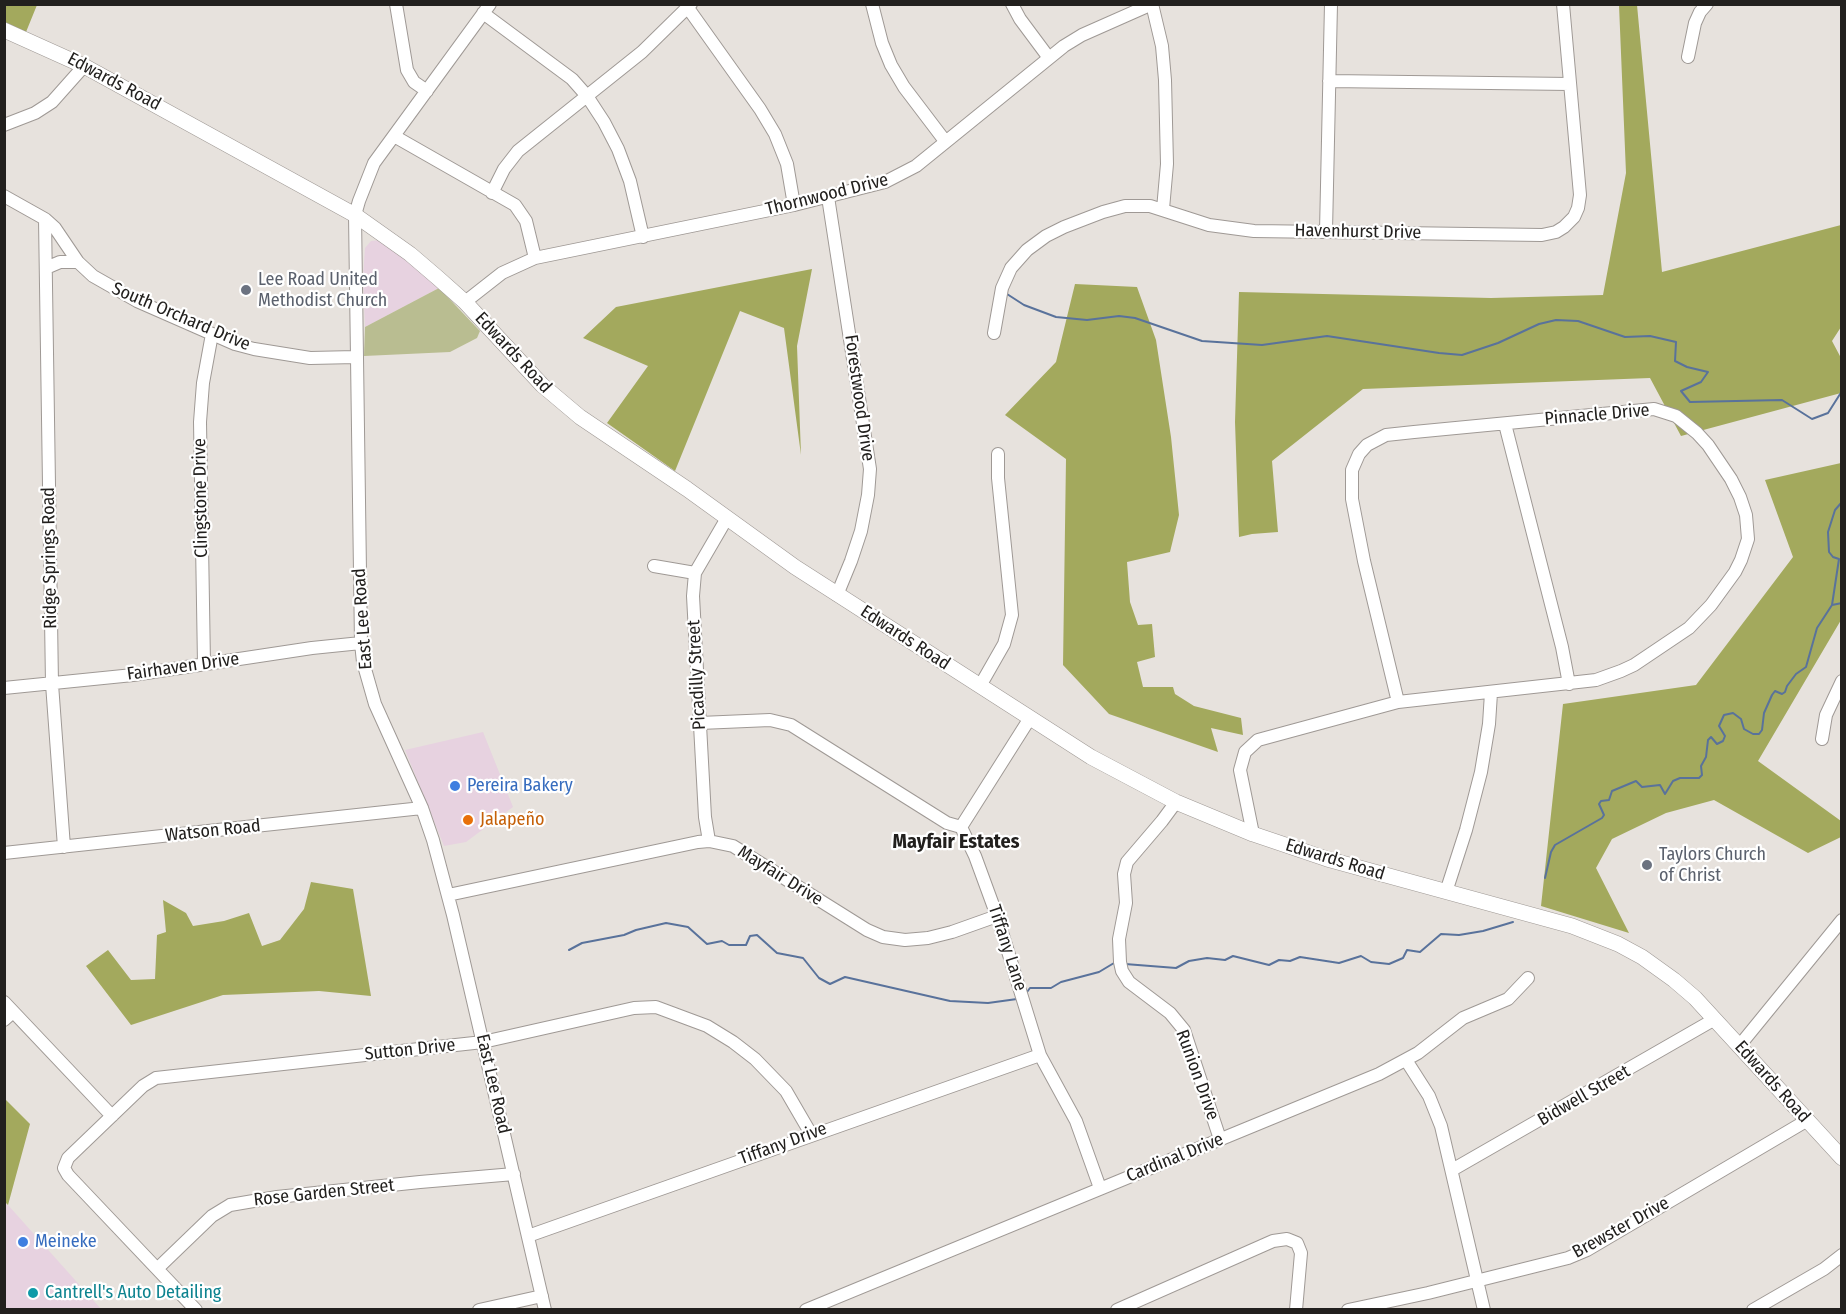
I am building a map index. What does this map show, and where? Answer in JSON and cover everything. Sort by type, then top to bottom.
[{"type":"main road","name":"Edwards Road","points":[[4,30],[84,66],[355,214],[410,254],[465,302],[561,402],[795,567],[1091,757],[1176,802],[1253,834],[1327,859],[1572,926],[1618,944],[1642,957],[1667,974],[1715,1019],[1842,1158]]},
{"type":"street","points":[[396,4],[407,70],[414,82],[427,91]]},
{"type":"street","points":[[872,4],[882,44],[891,66],[945,141]]},
{"type":"street","points":[[1012,4],[1020,19],[1049,58]]},
{"type":"street","points":[[1152,4],[1165,70],[1167,164],[1163,209]]},
{"type":"street","name":"Thornwood Drive","points":[[465,302],[502,273],[535,258],[794,205],[871,187],[899,176],[916,166],[1049,58],[1082,35],[1152,4]]},
{"type":"street","points":[[1326,231],[1331,4]]},
{"type":"street","name":"Havenhurst Drive","points":[[994,333],[1000,295],[1005,280],[1019,258],[1035,243],[1064,227],[1113,208],[1139,206],[1163,209],[1209,225],[1232,229],[1542,235],[1556,232],[1570,222],[1578,208],[1580,195],[1563,4]]},
{"type":"street","points":[[1688,57],[1695,22],[1707,4]]},
{"type":"street","points":[[492,193],[504,169],[518,151],[642,51],[690,6],[775,134],[787,164],[794,205]]},
{"type":"street","points":[[487,9],[572,79],[587,96],[618,149],[630,181],[643,237]]},
{"type":"street","name":"East Lee Road","points":[[487,9],[374,163],[355,214],[361,643],[363,662],[375,704],[422,808],[433,840],[483,1042],[545,1310]]},
{"type":"street","points":[[4,125],[35,113],[52,102],[84,66]]},
{"type":"street","points":[[1329,81],[1570,84]]},
{"type":"street","points":[[394,136],[509,201],[523,214],[535,258]]},
{"type":"street","name":"South Orchard Drive","points":[[4,196],[45,219],[63,238],[78,262],[104,284],[137,301],[212,334],[254,349],[292,356],[356,357]]},
{"type":"street","name":"Forestwood Drive","points":[[828,197],[870,469],[861,531],[837,595]]},
{"type":"street","name":"Ridge Springs Road","points":[[45,219],[52,684],[64,847]]},
{"type":"street","points":[[46,268],[60,262],[78,262]]},
{"type":"street","name":"Clingstone Drive","points":[[204,664],[200,422],[203,383],[212,334]]},
{"type":"street","name":"Pinnacle Drive","points":[[1253,834],[1240,775],[1243,756],[1250,746],[1264,738],[1398,702],[1596,680],[1621,671],[1669,642],[1701,616],[1719,594],[1741,560],[1748,539],[1746,515],[1736,488],[1722,463],[1697,433],[1670,413],[1647,409],[1386,435],[1367,445],[1355,463],[1351,487],[1356,522],[1398,702]]},
{"type":"street","points":[[1505,424],[1562,647],[1569,684]]},
{"type":"street","points":[[980,686],[1004,644],[1012,615],[998,478],[998,454]]},
{"type":"street","name":"Picadilly Street","points":[[709,841],[705,817],[693,596],[695,573],[727,518]]},
{"type":"street","points":[[654,566],[695,573]]},
{"type":"street","name":"Fairhaven Drive","points":[[4,688],[133,675],[312,648],[361,643]]},
{"type":"street","points":[[1822,739],[1826,715],[1842,681]]},
{"type":"street","points":[[1446,892],[1466,830],[1481,772],[1489,724],[1491,693]]},
{"type":"street","points":[[700,723],[770,720],[791,725],[947,823],[961,826],[1030,718]]},
{"type":"street","name":"Runion Drive","points":[[1176,802],[1127,862],[1124,874],[1126,903],[1119,939],[1120,962],[1122,971],[1129,982],[1170,1013],[1184,1030],[1220,1140]]},
{"type":"street","name":"Watson Road","points":[[4,853],[422,808]]},
{"type":"street","name":"Tiffany Lane","points":[[961,826],[975,856],[997,916],[1040,1055],[1076,1121],[1100,1188]]},
{"type":"street","name":"Mayfair Drive","points":[[448,896],[709,841],[733,846],[867,930],[883,937],[905,940],[928,938],[997,916]]},
{"type":"street","points":[[1740,1045],[1842,920]]},
{"type":"street","name":"Cardinal Drive","points":[[806,1310],[1379,1074],[1406,1060],[1463,1018],[1508,999],[1528,978]]},
{"type":"street","name":"Sutton Drive","points":[[158,1268],[68,1175],[64,1168],[68,1158],[150,1081],[165,1075],[483,1042],[647,1006],[662,1009],[707,1026],[755,1059],[786,1091],[811,1134]]},
{"type":"street","points":[[8,1011],[112,1116]]},
{"type":"street","name":"Bidwell Street","points":[[1452,1170],[1715,1019]]},
{"type":"street","name":"Tiffany Drive","points":[[528,1236],[811,1134],[1040,1055]]},
{"type":"street","points":[[1406,1060],[1433,1104],[1452,1170],[1484,1310]]},
{"type":"street","name":"Brewster Drive","points":[[1348,1310],[1551,1264],[1587,1250],[1806,1121]]},
{"type":"street","name":"Rose Garden Street","points":[[158,1268],[218,1211],[237,1203],[420,1182],[514,1174]]},
{"type":"street","points":[[1116,1310],[1140,1305],[1273,1241],[1287,1239],[1297,1243],[1301,1253],[1296,1310]]},
{"type":"street","points":[[1753,1310],[1824,1269],[1842,1255]]},
{"type":"street","points":[[158,1268],[196,1310]]},
{"type":"street","points":[[479,1310],[542,1296]]},
{"type":"shaded area","points":[[380,240],[396,250],[439,288],[365,327],[363,278],[365,248],[371,241]]},
{"type":"shaded area","points":[[483,732],[513,807],[466,842],[444,846],[405,750]]},
{"type":"shaded area","points":[[5,1201],[8,1205],[101,1309],[5,1309]]},
{"type":"green space","points":[[5,5],[37,5],[26,32],[5,22]]},
{"type":"green space","points":[[1619,5],[1637,5],[1662,272],[1841,225],[1841,327],[1832,341],[1841,358],[1841,393],[1681,436],[1650,378],[1363,389],[1272,461],[1278,532],[1239,537],[1235,422],[1239,292],[1491,298],[1603,295],[1626,173]]},
{"type":"green space","points":[[812,269],[797,346],[801,455],[784,328],[740,311],[675,471],[607,423],[648,366],[583,338],[616,307]]},
{"type":"green space","points":[[1075,284],[1137,287],[1156,340],[1171,437],[1179,515],[1170,552],[1127,562],[1130,602],[1138,625],[1152,624],[1155,657],[1137,662],[1143,687],[1173,687],[1175,694],[1194,706],[1241,718],[1243,735],[1211,728],[1218,752],[1109,714],[1063,665],[1066,459],[1005,415],[1056,362]]},
{"type":"green space","points":[[439,288],[480,331],[477,338],[450,352],[364,356],[365,327]]},
{"type":"green space","points":[[1841,463],[1841,620],[1758,761],[1841,821],[1841,837],[1808,853],[1714,800],[1666,813],[1612,839],[1596,868],[1629,933],[1541,906],[1563,704],[1696,685],[1793,557],[1765,480]]},
{"type":"green space","points":[[311,882],[353,889],[371,996],[319,991],[223,995],[131,1025],[86,966],[108,950],[131,980],[155,979],[157,935],[166,932],[163,900],[186,913],[193,926],[224,921],[249,913],[262,946],[280,940],[304,909]]},
{"type":"green space","points":[[4,1098],[30,1124],[8,1205],[4,1201]]},
{"type":"waterway","points":[[1007,294],[1024,305],[1056,317],[1087,320],[1119,316],[1135,318],[1202,341],[1262,345],[1327,336],[1462,355],[1498,343],[1539,324],[1556,320],[1578,321],[1625,337],[1650,336],[1676,342],[1675,361],[1687,367],[1708,372],[1701,382],[1681,391],[1690,402],[1782,400],[1812,419],[1828,413],[1842,391]]},
{"type":"waterway","points":[[1545,878],[1555,845],[1602,818],[1604,815],[1599,804],[1601,801],[1609,800],[1612,791],[1636,781],[1642,787],[1660,785],[1665,794],[1673,781],[1680,778],[1699,778],[1702,775],[1701,766],[1706,757],[1708,740],[1711,737],[1717,744],[1723,741],[1725,736],[1719,726],[1724,715],[1733,713],[1741,719],[1744,729],[1753,734],[1759,734],[1762,730],[1764,713],[1772,695],[1775,691],[1782,694],[1785,692],[1796,674],[1806,667],[1817,628],[1832,605],[1839,559],[1833,557],[1829,552],[1828,532],[1835,510],[1842,502]]},
{"type":"waterway","points":[[1832,605],[1842,603]]},
{"type":"waterway","points":[[1125,964],[1176,968],[1189,961],[1207,958],[1225,960],[1233,956],[1269,965],[1279,960],[1290,961],[1300,957],[1339,963],[1361,956],[1371,962],[1389,964],[1403,958],[1407,950],[1420,952],[1441,934],[1459,935],[1513,922]]},
{"type":"waterway","points":[[569,950],[582,943],[624,935],[666,923],[688,927],[707,944],[722,941],[729,945],[746,945],[750,936],[757,935],[777,953],[803,958],[819,978],[830,984],[845,977],[950,1001],[988,1003],[1017,999]]},
{"type":"waterway","points":[[1027,992],[1030,988],[1051,988],[1061,982],[1099,972],[1114,963]]},
{"type":"place","name":"Lee Road United Methodist Church","points":[[246,290]]},
{"type":"place","name":"Pereira Bakery","points":[[455,786]]},
{"type":"place","name":"Jalapeño","points":[[468,820]]},
{"type":"place","name":"Taylors Church of Christ","points":[[1647,865]]},
{"type":"place","name":"Meineke","points":[[23,1242]]},
{"type":"place","name":"Cantrell's Auto Detailing","points":[[33,1293]]},
{"type":"district","name":"Mayfair Estates","points":[[956,842]]}]
